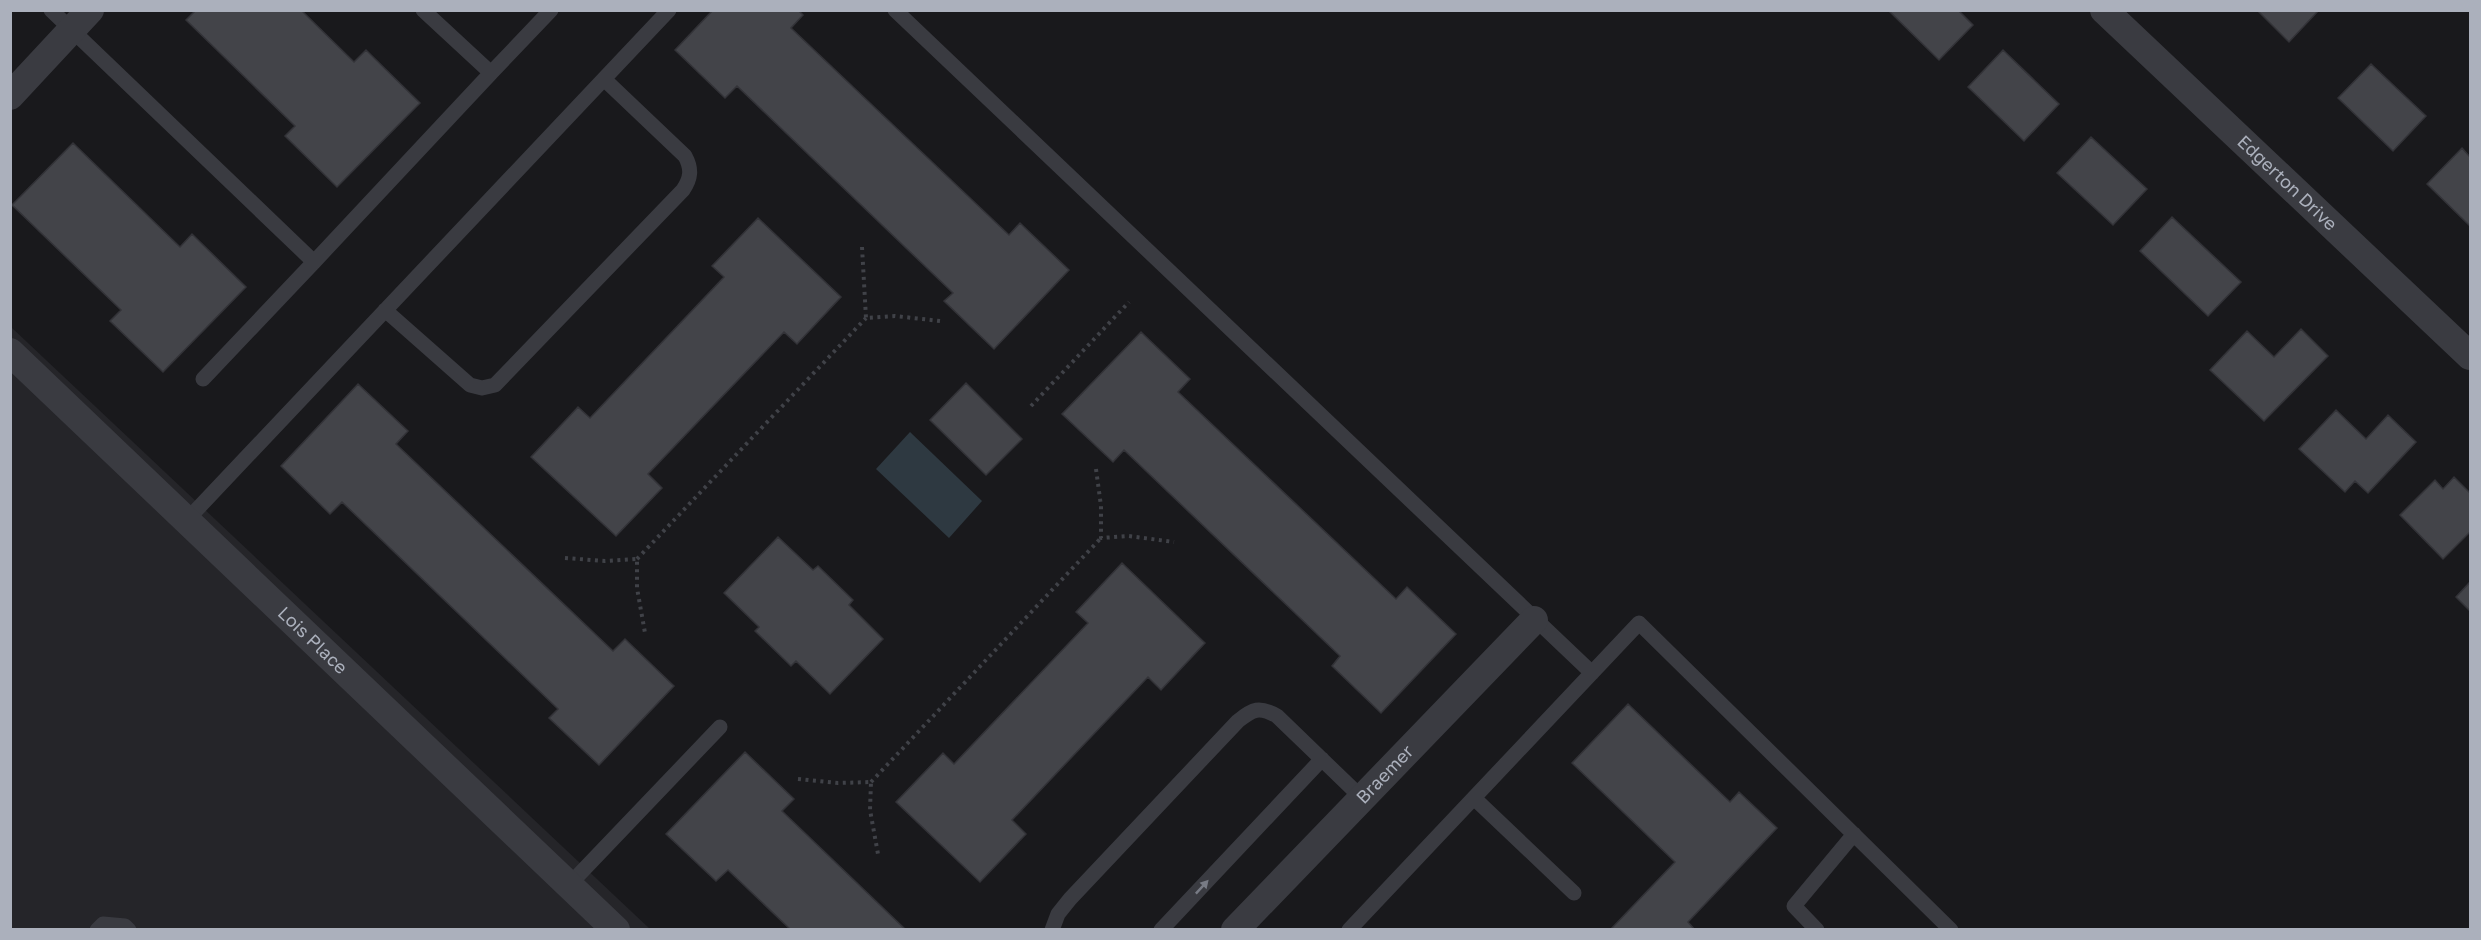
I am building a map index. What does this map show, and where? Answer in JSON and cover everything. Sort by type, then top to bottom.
[{"type":"street","name":"Edgerton Drive","points":[[2113,13],[2470,356]]},
{"type":"street","points":[[10,96],[81,20]]},
{"type":"street","name":"Lois Place","points":[[10,352],[616,930]]},
{"type":"street","name":"Braemer","points":[[1235,930],[1534,620]]},
{"type":"lane","points":[[51,10],[81,20],[314,262]]},
{"type":"lane","points":[[423,10],[491,73]]},
{"type":"lane","points":[[203,379],[551,10]]},
{"type":"lane","points":[[186,521],[669,10]]},
{"type":"lane","points":[[895,10],[1592,673]]},
{"type":"lane","points":[[385,310],[470,385],[482,388],[495,385],[683,190],[690,180],[690,166],[685,156],[604,79]]},
{"type":"lane","points":[[1349,930],[1639,623],[1951,930]]},
{"type":"lane","points":[[1052,930],[1058,914],[1070,899],[1238,721],[1251,711],[1266,710],[1277,716],[1362,798]]},
{"type":"lane","points":[[569,885],[720,728]]},
{"type":"lane","points":[[1161,930],[1322,759]]},
{"type":"lane","points":[[1474,798],[1575,893]]},
{"type":"lane","points":[[1817,930],[1794,906],[1854,834]]},
{"type":"lane","points":[[98,930],[103,924],[125,926],[129,930]]},
{"type":"path","points":[[862,247],[866,318]]},
{"type":"path","points":[[1031,406],[1129,302]]},
{"type":"path","points":[[645,633],[637,588],[638,559],[866,318],[895,316],[940,321]]},
{"type":"path","points":[[1096,469],[1101,506],[1101,538]]},
{"type":"path","points":[[878,854],[870,810],[871,782],[1101,538],[1129,536],[1174,542]]},
{"type":"path","points":[[566,558],[605,561],[638,559]]},
{"type":"path","points":[[798,779],[838,783],[871,782]]},
{"type":"shaded area","points":[[11,327],[650,929],[11,929]]},
{"type":"shaded area","points":[[910,432],[982,501],[949,538],[876,469]]},
{"type":"building","points":[[196,10],[301,10],[354,62],[366,50],[420,103],[337,187],[285,136],[295,126],[186,20]]},
{"type":"building","points":[[713,10],[798,10],[803,15],[791,28],[1009,235],[1020,223],[1069,270],[994,349],[944,301],[953,293],[737,86],[725,98],[675,50]]},
{"type":"building","points":[[1888,10],[1958,10],[1973,25],[1939,60]]},
{"type":"building","points":[[2257,10],[2319,10],[2289,42]]},
{"type":"building","points":[[2003,50],[2059,104],[2024,141],[1968,87]]},
{"type":"building","points":[[2371,64],[2426,116],[2393,151],[2338,98]]},
{"type":"building","points":[[2091,137],[2147,189],[2113,225],[2057,173]]},
{"type":"building","points":[[73,143],[180,247],[192,234],[246,287],[163,372],[110,321],[121,310],[12,205]]},
{"type":"building","points":[[2462,148],[2470,157],[2470,226],[2427,184]]},
{"type":"building","points":[[2172,217],[2241,282],[2208,316],[2140,251]]},
{"type":"building","points":[[758,218],[841,297],[797,344],[784,332],[648,474],[662,488],[616,536],[531,457],[578,407],[590,418],[724,277],[712,266]]},
{"type":"building","points":[[2301,329],[2328,356],[2264,421],[2210,370],[2247,331],[2274,357]]},
{"type":"building","points":[[1141,332],[1190,379],[1178,392],[1396,599],[1407,587],[1456,634],[1381,713],[1332,666],[1340,656],[1124,450],[1113,462],[1062,414]]},
{"type":"building","points":[[966,383],[1022,439],[986,475],[930,420]]},
{"type":"building","points":[[358,384],[408,431],[396,444],[613,651],[625,639],[674,686],[599,765],[549,718],[558,709],[342,502],[330,514],[281,466]]},
{"type":"building","points":[[2336,410],[2366,439],[2388,415],[2416,442],[2368,493],[2355,481],[2345,492],[2299,449]]},
{"type":"building","points":[[2454,477],[2470,493],[2470,532],[2443,559],[2400,515],[2435,480],[2443,489]]},
{"type":"building","points":[[778,537],[813,570],[818,566],[853,600],[849,605],[883,639],[830,694],[796,661],[791,666],[755,631],[759,627],[724,593]]},
{"type":"building","points":[[1122,563],[1205,643],[1161,690],[1148,677],[1012,820],[1026,834],[980,882],[896,802],[943,753],[954,764],[1088,623],[1076,612]]},
{"type":"building","points":[[2470,582],[2470,611],[2456,597]]},
{"type":"building","points":[[1628,704],[1730,802],[1739,792],[1777,828],[1688,922],[1695,930],[1610,930],[1675,862],[1572,763]]},
{"type":"building","points":[[745,752],[794,799],[782,811],[906,930],[791,930],[728,870],[716,881],[666,834]]}]
